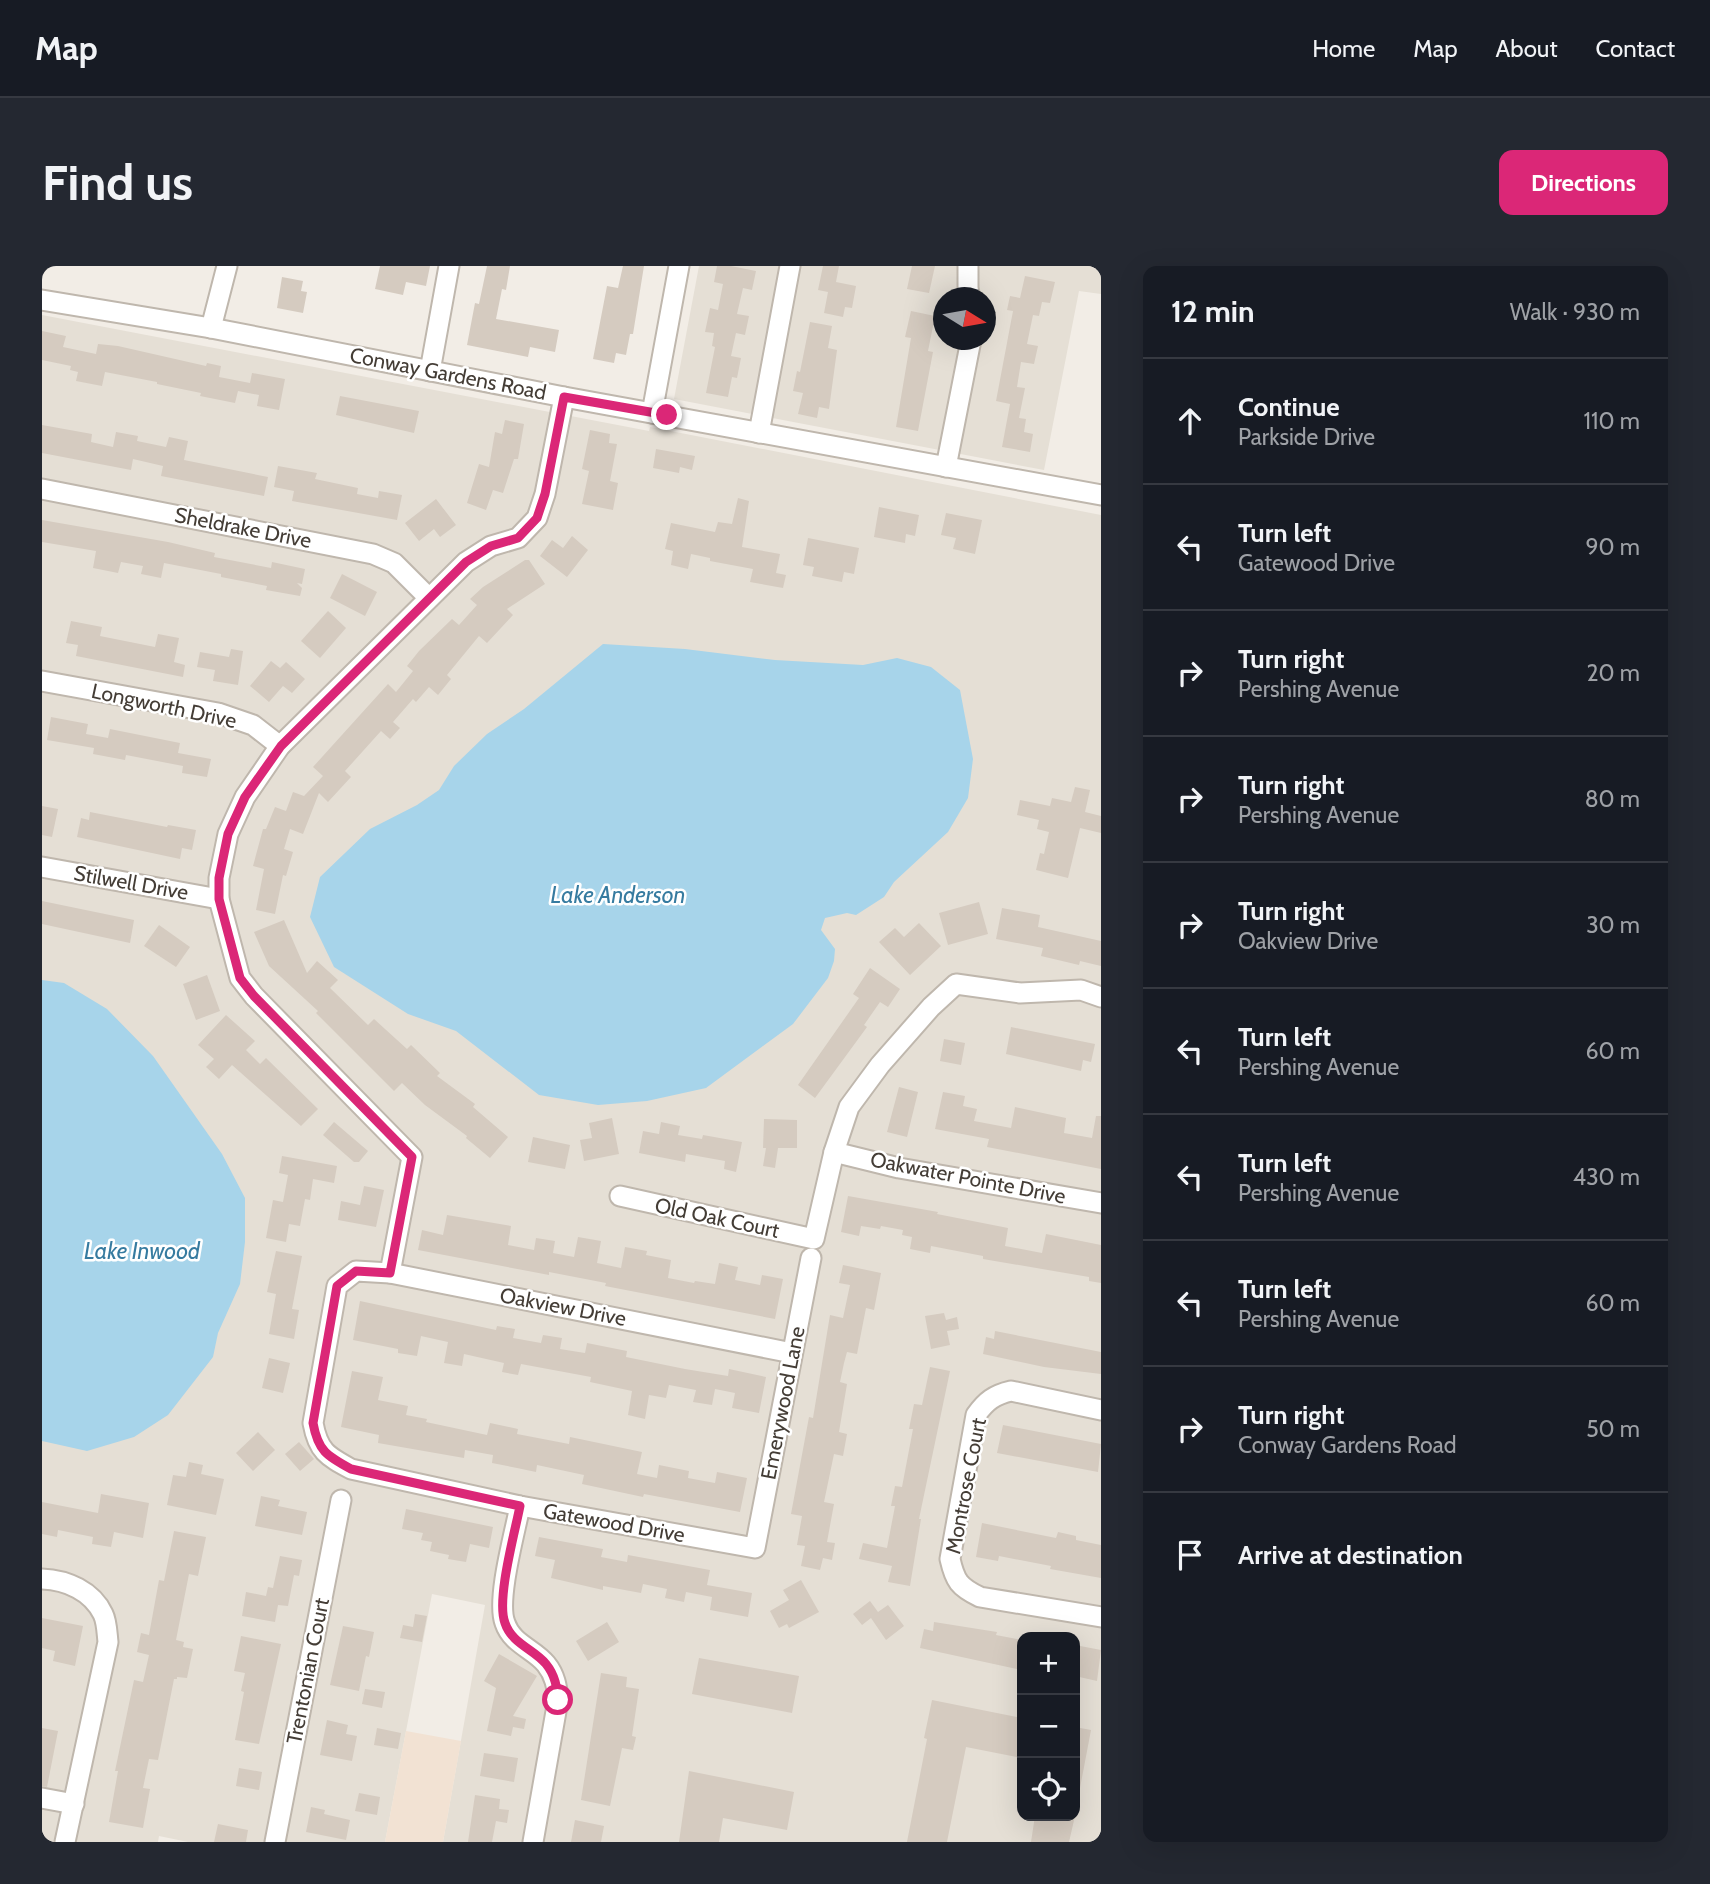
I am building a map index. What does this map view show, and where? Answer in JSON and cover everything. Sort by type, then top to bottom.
[{"type":"street","points":[[211,328],[227,266]]},
{"type":"street","points":[[430,371],[449,266]]},
{"type":"street","points":[[652,413],[679,266]]},
{"type":"street","points":[[759,433],[790,266]]},
{"type":"street","points":[[968,266],[968,287]]},
{"type":"street","name":"Conway Gardens Road","points":[[42,300],[211,328],[564,397],[1101,495]]},
{"type":"street","points":[[946,467],[969,350]]},
{"type":"street","points":[[390,1273],[412,1157],[254,996],[240,978],[219,899],[219,878],[228,834],[245,797],[281,746],[466,562],[491,546],[518,538],[537,518],[545,494],[564,397]]},
{"type":"street","name":"Sheldrake Drive","points":[[42,489],[373,554],[394,563],[429,598]]},
{"type":"street","name":"Longworth Drive","points":[[42,681],[218,713],[253,725],[281,746]]},
{"type":"street","name":"Stilwell Drive","points":[[42,867],[219,899]]},
{"type":"street","name":"Emerywood Lane","points":[[755,1548],[812,1249],[834,1152],[849,1107],[888,1055],[931,1007],[956,984],[1020,993],[1081,989],[1101,997]]},
{"type":"street","name":"Oakwater Pointe Drive","points":[[834,1152],[900,1168],[1101,1203]]},
{"type":"street","name":"Old Oak Court","points":[[620,1196],[812,1249]]},
{"type":"street","name":"Oakview Drive","points":[[351,1469],[328,1457],[316,1441],[313,1423],[337,1286],[356,1271],[390,1273],[792,1353]]},
{"type":"street","name":"Montrose Court","points":[[1101,1410],[1011,1391],[985,1401],[976,1415],[950,1559],[954,1575],[963,1588],[980,1597],[1101,1617]]},
{"type":"street","name":"Gatewood Drive","points":[[351,1469],[520,1506],[755,1548]]},
{"type":"street","name":"Trentonian Court","points":[[275,1842],[341,1500]]},
{"type":"street","points":[[520,1506],[502,1599],[504,1623],[519,1644],[545,1663],[556,1680],[558,1700],[533,1842]]},
{"type":"street","points":[[42,1578],[62,1579],[81,1590],[97,1605],[105,1616],[108,1643],[65,1842]]},
{"type":"street","points":[[42,1798],[74,1804]]},
{"type":"shaded area","points":[[699,266],[1101,266],[1101,294],[1079,291],[1044,470],[674,399]]},
{"type":"shaded area","points":[[42,315],[649,431],[650,427],[1101,515],[1101,1842],[443,1842],[485,1605],[432,1594],[385,1842],[188,1842],[159,1836],[158,1842],[42,1842]]},
{"type":"shaded area","points":[[406,1731],[461,1741],[443,1842],[385,1842]]},
{"type":"water","name":"Lake Anderson","points":[[603,644],[685,649],[775,660],[863,665],[897,658],[931,667],[960,690],[973,759],[968,798],[948,832],[894,882],[884,897],[856,915],[847,913],[825,918],[821,930],[835,949],[834,961],[828,978],[793,1024],[706,1088],[647,1101],[598,1105],[539,1095],[456,1031],[408,1014],[334,967],[310,917],[320,877],[370,829],[417,805],[439,790],[454,766],[487,734],[524,709]]},
{"type":"water","name":"Lake Inwood","points":[[42,980],[64,983],[107,1009],[153,1056],[222,1154],[245,1198],[245,1242],[240,1284],[218,1333],[213,1357],[168,1415],[134,1437],[87,1451],[42,1441]]},
{"type":"building","points":[[380,266],[430,266],[426,286],[406,282],[403,295],[375,289]]},
{"type":"building","points":[[487,266],[510,266],[506,290],[502,289],[496,319],[559,330],[555,352],[530,347],[528,357],[467,345],[475,303],[479,304]]},
{"type":"building","points":[[623,266],[644,266],[633,334],[630,334],[626,355],[616,353],[614,363],[593,359],[607,286],[618,288]]},
{"type":"building","points":[[717,266],[756,271],[752,290],[743,288],[737,314],[749,316],[745,335],[736,333],[731,356],[741,358],[737,378],[732,377],[728,397],[706,393],[715,347],[712,346],[714,333],[705,332],[710,308],[718,310],[723,284],[714,282]]},
{"type":"building","points":[[823,266],[839,266],[836,282],[856,286],[852,308],[845,307],[843,317],[824,313],[828,292],[818,290]]},
{"type":"building","points":[[912,266],[935,266],[929,293],[907,289]]},
{"type":"building","points":[[1025,276],[1055,282],[1050,303],[1042,302],[1039,316],[1033,315],[1027,344],[1038,346],[1034,364],[1021,362],[1017,387],[1025,388],[1019,418],[1026,419],[1024,432],[1033,434],[1030,452],[1002,447],[1010,404],[996,401],[1013,311],[1007,310],[1010,296],[1020,298]]},
{"type":"building","points":[[282,277],[303,281],[301,291],[307,292],[303,313],[277,308]]},
{"type":"building","points":[[911,311],[933,316],[928,351],[933,352],[918,431],[896,427],[911,338],[905,337]]},
{"type":"building","points":[[810,322],[832,326],[828,348],[837,350],[829,409],[819,407],[817,418],[798,414],[803,393],[793,391],[797,371],[800,372]]},
{"type":"building","points":[[42,331],[66,336],[63,347],[96,354],[98,344],[118,346],[206,366],[207,363],[221,366],[219,377],[250,383],[252,373],[285,379],[279,410],[257,406],[259,395],[238,391],[235,403],[200,396],[201,393],[157,382],[105,372],[102,386],[76,381],[78,372],[70,370],[71,366],[42,360]]},
{"type":"building","points":[[340,396],[419,411],[414,433],[336,415]]},
{"type":"building","points":[[505,420],[524,424],[518,459],[514,459],[503,493],[493,490],[486,510],[467,503],[479,464],[489,467],[495,432],[502,434]]},
{"type":"building","points":[[42,425],[92,434],[91,442],[113,447],[116,432],[138,436],[137,441],[166,447],[169,437],[188,441],[184,460],[268,477],[264,496],[161,476],[163,466],[133,459],[131,470],[42,453]]},
{"type":"building","points":[[590,430],[610,434],[609,443],[617,444],[610,481],[618,483],[613,510],[582,504],[589,471],[582,469]]},
{"type":"building","points":[[656,449],[695,456],[692,470],[680,467],[679,473],[653,468]]},
{"type":"building","points":[[278,466],[317,473],[315,479],[358,488],[357,494],[378,498],[379,491],[402,495],[397,520],[292,501],[294,491],[274,487]]},
{"type":"building","points":[[738,498],[749,501],[742,547],[780,554],[776,573],[786,575],[783,588],[750,582],[753,569],[710,561],[710,558],[691,554],[688,569],[671,565],[673,551],[665,549],[671,523],[715,532],[718,522],[732,524]]},
{"type":"building","points":[[436,499],[456,525],[440,537],[434,529],[419,541],[405,523]]},
{"type":"building","points":[[879,507],[919,515],[915,536],[906,534],[905,543],[874,537]]},
{"type":"building","points":[[946,513],[982,520],[975,554],[953,549],[956,538],[941,535]]},
{"type":"building","points":[[42,520],[168,542],[215,553],[214,557],[271,568],[272,562],[305,569],[302,584],[297,583],[302,588],[300,596],[266,590],[267,586],[221,577],[221,574],[164,563],[161,578],[141,574],[143,566],[121,562],[118,573],[93,568],[96,551],[42,542]]},
{"type":"building","points":[[572,536],[588,550],[567,577],[540,556],[552,540],[563,548]]},
{"type":"building","points":[[808,538],[859,548],[854,574],[844,572],[842,582],[812,576],[814,567],[803,565]]},
{"type":"building","points":[[529,560],[545,584],[507,609],[513,615],[487,643],[479,636],[447,675],[451,679],[438,695],[429,687],[416,702],[413,699],[393,722],[400,728],[390,739],[381,731],[345,771],[351,777],[328,802],[319,793],[303,834],[290,829],[284,849],[293,852],[286,876],[283,875],[275,914],[256,910],[264,869],[253,866],[263,829],[266,829],[275,807],[286,811],[293,792],[304,796],[323,776],[313,767],[388,684],[396,692],[413,671],[407,666],[419,651],[452,619],[459,625],[477,605],[470,599],[483,587]]},
{"type":"building","points":[[342,574],[377,592],[365,616],[330,598]]},
{"type":"building","points":[[328,611],[346,628],[320,658],[301,641]]},
{"type":"building","points":[[71,621],[102,627],[100,636],[155,647],[158,634],[179,638],[174,662],[185,665],[183,677],[76,656],[78,645],[66,643]]},
{"type":"building","points":[[231,649],[243,651],[238,685],[213,681],[215,670],[197,667],[200,652],[229,657]]},
{"type":"building","points":[[271,661],[280,668],[286,662],[305,679],[292,693],[283,686],[269,702],[250,686]]},
{"type":"building","points":[[51,717],[88,724],[86,734],[108,738],[110,729],[180,743],[178,753],[211,759],[207,777],[182,773],[183,766],[126,755],[125,760],[93,754],[94,748],[47,740]]},
{"type":"building","points":[[1075,787],[1090,790],[1085,812],[1101,816],[1101,833],[1080,828],[1068,878],[1036,870],[1040,853],[1044,854],[1049,832],[1037,829],[1039,820],[1017,815],[1020,800],[1050,806],[1052,798],[1071,802]]},
{"type":"building","points":[[42,806],[58,809],[52,837],[42,835]]},
{"type":"building","points":[[90,812],[196,830],[192,850],[182,848],[180,859],[77,837],[81,818],[89,820]]},
{"type":"building","points":[[42,901],[134,920],[130,943],[42,924]]},
{"type":"building","points":[[979,902],[988,934],[948,945],[939,913]]},
{"type":"building","points":[[1002,908],[1040,915],[1038,927],[1101,941],[1101,966],[1080,961],[1079,965],[1041,956],[1043,948],[996,939]]},
{"type":"building","points":[[284,920],[307,973],[317,961],[338,980],[330,988],[368,1025],[374,1019],[407,1049],[411,1045],[440,1073],[437,1076],[475,1104],[473,1107],[508,1137],[490,1158],[402,1083],[394,1091],[316,1013],[318,1011],[269,966],[254,932]]},
{"type":"building","points":[[919,923],[941,946],[910,975],[879,942],[895,928],[904,937]]},
{"type":"building","points":[[159,925],[190,947],[176,967],[144,946]]},
{"type":"building","points":[[870,968],[900,989],[888,1007],[880,1002],[864,1025],[867,1027],[815,1098],[798,1085],[859,998],[853,994]]},
{"type":"building","points":[[207,975],[220,1011],[196,1020],[183,984]]},
{"type":"building","points":[[226,1015],[255,1041],[246,1050],[260,1064],[266,1058],[318,1109],[301,1126],[232,1065],[219,1079],[206,1067],[214,1059],[198,1045]]},
{"type":"building","points":[[1011,1027],[1095,1044],[1091,1062],[1083,1060],[1081,1071],[1006,1054]]},
{"type":"building","points":[[944,1039],[965,1043],[961,1065],[940,1061]]},
{"type":"building","points":[[899,1087],[918,1092],[907,1137],[887,1132]]},
{"type":"building","points":[[943,1092],[965,1096],[963,1106],[977,1109],[974,1121],[1011,1128],[1015,1107],[1066,1118],[1064,1133],[1092,1138],[1096,1116],[1101,1116],[1101,1169],[987,1147],[989,1139],[935,1129]]},
{"type":"building","points":[[612,1118],[619,1154],[584,1161],[580,1140],[592,1138],[589,1123]]},
{"type":"building","points":[[764,1119],[797,1120],[797,1148],[778,1148],[775,1168],[763,1166],[766,1148],[763,1148]]},
{"type":"building","points":[[334,1122],[368,1151],[359,1162],[354,1162],[323,1135]]},
{"type":"building","points":[[661,1122],[680,1126],[678,1135],[702,1139],[703,1135],[742,1142],[736,1172],[724,1169],[725,1161],[686,1154],[685,1162],[639,1153],[643,1131],[659,1134]]},
{"type":"building","points":[[533,1137],[570,1145],[565,1169],[528,1162]]},
{"type":"building","points":[[282,1156],[337,1166],[334,1183],[313,1179],[310,1200],[305,1199],[300,1226],[289,1224],[286,1242],[266,1238],[273,1200],[283,1202],[288,1175],[279,1173]]},
{"type":"building","points":[[364,1186],[384,1190],[376,1227],[338,1220],[341,1201],[360,1205]]},
{"type":"building","points":[[848,1196],[1008,1228],[1005,1246],[1042,1253],[1046,1234],[1101,1245],[1101,1283],[1089,1281],[1089,1277],[983,1259],[983,1256],[931,1246],[930,1253],[910,1249],[912,1237],[902,1235],[903,1230],[861,1226],[859,1236],[841,1232]]},
{"type":"building","points":[[447,1215],[511,1226],[508,1245],[534,1250],[536,1238],[555,1241],[553,1253],[574,1257],[578,1237],[601,1241],[597,1263],[621,1268],[625,1247],[647,1251],[646,1255],[671,1260],[668,1278],[694,1283],[715,1284],[719,1263],[738,1267],[735,1280],[760,1285],[762,1275],[783,1279],[775,1319],[605,1286],[606,1283],[418,1250],[422,1230],[443,1235]]},
{"type":"building","points":[[276,1251],[302,1256],[292,1309],[299,1310],[294,1339],[269,1334],[276,1294],[267,1292]]},
{"type":"building","points":[[843,1265],[881,1273],[874,1310],[866,1308],[857,1354],[847,1352],[840,1382],[847,1384],[839,1432],[847,1434],[843,1456],[834,1454],[824,1502],[834,1504],[827,1542],[835,1543],[832,1560],[823,1558],[820,1570],[801,1566],[805,1546],[797,1545],[802,1516],[791,1514],[809,1417],[813,1418],[830,1315],[843,1318],[850,1285],[839,1283]]},
{"type":"building","points":[[360,1301],[496,1330],[497,1326],[515,1329],[513,1338],[541,1343],[543,1335],[562,1338],[560,1349],[585,1353],[587,1343],[627,1351],[626,1357],[685,1369],[728,1376],[729,1369],[766,1377],[759,1413],[732,1408],[735,1393],[715,1389],[712,1405],[693,1402],[696,1390],[669,1385],[666,1398],[649,1395],[645,1419],[628,1415],[632,1391],[590,1382],[591,1377],[521,1364],[518,1375],[502,1372],[504,1363],[464,1354],[462,1366],[444,1363],[448,1342],[421,1336],[417,1356],[398,1353],[398,1349],[353,1340]]},
{"type":"building","points":[[944,1313],[946,1320],[957,1317],[959,1329],[947,1331],[950,1345],[931,1349],[925,1316]]},
{"type":"building","points":[[995,1331],[1101,1352],[1101,1374],[1044,1367],[983,1354],[986,1337],[994,1339]]},
{"type":"building","points":[[269,1358],[290,1363],[283,1393],[262,1388]]},
{"type":"building","points":[[930,1367],[950,1371],[919,1519],[910,1586],[888,1582],[892,1566],[859,1559],[863,1543],[887,1548],[895,1506],[891,1506],[895,1486],[902,1487],[913,1429],[909,1429],[914,1404],[922,1405]]},
{"type":"building","points":[[352,1371],[383,1377],[378,1400],[408,1406],[406,1415],[427,1419],[426,1422],[487,1435],[490,1423],[518,1429],[517,1434],[569,1444],[570,1437],[642,1452],[637,1474],[657,1478],[659,1465],[689,1471],[688,1478],[715,1483],[717,1472],[747,1478],[740,1512],[644,1494],[643,1497],[582,1484],[584,1475],[537,1465],[536,1472],[492,1463],[493,1455],[465,1450],[464,1458],[378,1443],[379,1435],[341,1427]]},
{"type":"building","points":[[1003,1425],[1101,1444],[1098,1472],[997,1453]]},
{"type":"building","points":[[258,1432],[275,1450],[253,1471],[236,1453]]},
{"type":"building","points":[[299,1442],[314,1459],[300,1471],[285,1454]]},
{"type":"building","points":[[189,1462],[203,1465],[201,1474],[224,1479],[216,1515],[167,1505],[173,1475],[186,1477]]},
{"type":"building","points":[[101,1494],[149,1503],[143,1538],[114,1532],[111,1547],[92,1544],[93,1537],[58,1530],[57,1537],[42,1534],[42,1502],[98,1513]]},
{"type":"building","points":[[261,1496],[280,1500],[278,1506],[307,1512],[302,1535],[255,1526]]},
{"type":"building","points":[[406,1509],[493,1527],[489,1548],[470,1544],[466,1562],[448,1559],[449,1555],[430,1551],[432,1542],[421,1540],[423,1533],[402,1529]]},
{"type":"building","points":[[982,1523],[1056,1538],[1058,1532],[1076,1536],[1076,1540],[1101,1545],[1101,1578],[999,1556],[998,1561],[976,1557]]},
{"type":"building","points":[[174,1531],[206,1537],[198,1576],[189,1574],[176,1640],[184,1642],[183,1647],[193,1649],[187,1678],[174,1679],[158,1760],[149,1759],[143,1788],[150,1789],[143,1828],[109,1822],[118,1771],[115,1771],[134,1680],[143,1682],[149,1655],[137,1652],[141,1633],[149,1635],[159,1580],[164,1581]]},
{"type":"building","points":[[539,1537],[603,1549],[601,1557],[627,1562],[628,1555],[710,1570],[707,1585],[752,1593],[748,1617],[710,1610],[712,1597],[686,1592],[684,1602],[665,1598],[667,1589],[643,1584],[641,1593],[603,1586],[603,1590],[551,1578],[555,1560],[535,1556]]},
{"type":"building","points":[[280,1556],[302,1560],[299,1576],[294,1575],[288,1606],[278,1605],[275,1622],[242,1616],[246,1592],[266,1596],[268,1587],[273,1588]]},
{"type":"building","points":[[801,1580],[819,1612],[789,1628],[787,1624],[779,1628],[770,1611],[789,1600],[783,1590]]},
{"type":"building","points":[[870,1601],[878,1612],[888,1605],[904,1626],[886,1640],[871,1618],[862,1625],[853,1614]]},
{"type":"building","points":[[415,1614],[427,1616],[422,1642],[400,1638],[403,1625],[413,1627]]},
{"type":"building","points":[[42,1618],[83,1626],[75,1666],[53,1661],[55,1651],[42,1648]]},
{"type":"building","points":[[607,1622],[619,1642],[588,1661],[576,1641]]},
{"type":"building","points":[[934,1622],[997,1632],[996,1635],[1017,1639],[1017,1669],[920,1648],[924,1629],[933,1631]]},
{"type":"building","points":[[343,1626],[374,1632],[359,1691],[330,1685]]},
{"type":"building","points":[[241,1636],[281,1644],[259,1744],[235,1740],[244,1692],[241,1691],[245,1673],[234,1671]]},
{"type":"building","points":[[1080,1646],[1101,1650],[1097,1681],[1080,1677]]},
{"type":"building","points":[[499,1654],[537,1676],[513,1716],[526,1719],[524,1729],[513,1727],[511,1736],[487,1731],[496,1688],[484,1681]]},
{"type":"building","points":[[699,1658],[799,1676],[792,1713],[692,1694]]},
{"type":"building","points":[[601,1673],[627,1677],[626,1687],[639,1689],[632,1736],[636,1737],[633,1750],[622,1748],[610,1806],[581,1800]]},
{"type":"building","points":[[365,1689],[385,1692],[382,1708],[362,1704]]},
{"type":"building","points":[[932,1700],[1017,1717],[1017,1757],[966,1747],[947,1842],[907,1842],[927,1739],[924,1738]]},
{"type":"building","points":[[327,1720],[348,1725],[346,1734],[357,1736],[352,1761],[320,1755]]},
{"type":"building","points":[[42,1728],[58,1731],[47,1787],[42,1786]]},
{"type":"building","points":[[377,1728],[401,1733],[398,1749],[374,1745]]},
{"type":"building","points":[[1080,1728],[1091,1730],[1080,1788]]},
{"type":"building","points":[[484,1753],[518,1758],[514,1782],[480,1776]]},
{"type":"building","points":[[239,1768],[262,1772],[259,1790],[236,1786]]},
{"type":"building","points":[[689,1771],[794,1792],[787,1830],[723,1818],[719,1842],[679,1842]]},
{"type":"building","points":[[359,1793],[380,1797],[377,1815],[355,1811]]},
{"type":"building","points":[[475,1795],[500,1799],[499,1809],[509,1810],[507,1823],[496,1821],[492,1842],[468,1842]]},
{"type":"building","points":[[311,1807],[325,1810],[324,1814],[350,1820],[346,1840],[306,1832]]},
{"type":"building","points":[[575,1820],[604,1826],[601,1842],[571,1842]]},
{"type":"building","points":[[1034,1821],[1074,1821],[1069,1842],[1031,1842]]},
{"type":"building","points":[[218,1824],[248,1830],[246,1842],[214,1842]]},
{"type":"route","points":[[558,1700],[556,1680],[545,1663],[519,1644],[504,1623],[502,1599],[520,1506],[351,1469],[328,1457],[316,1441],[313,1423],[337,1286],[356,1271],[390,1273],[412,1157],[254,996],[240,978],[219,899],[219,878],[228,834],[245,797],[281,746],[466,562],[491,546],[518,538],[537,518],[545,494],[564,397],[667,415]]}]
